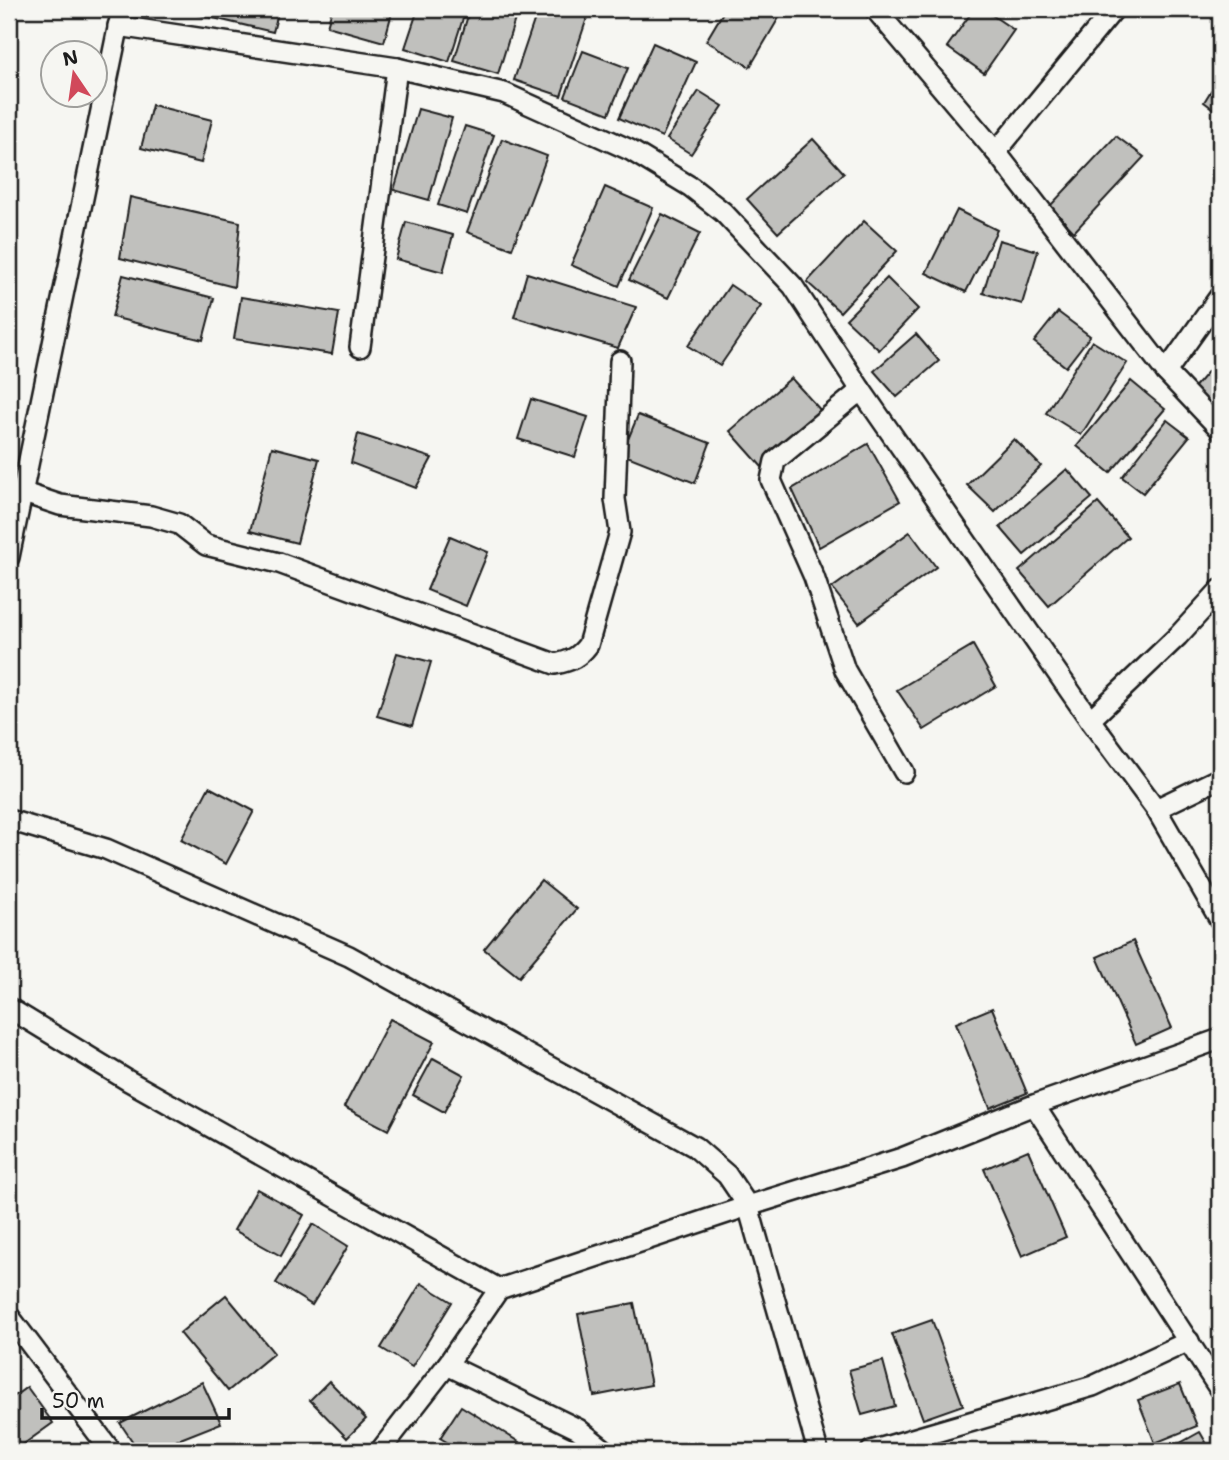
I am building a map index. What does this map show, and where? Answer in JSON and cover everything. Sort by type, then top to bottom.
[{"type":"street","points":[[875,9],[996,152],[1166,372],[1220,429]]},
{"type":"street","points":[[996,152],[1114,9]]},
{"type":"street","points":[[9,557],[120,17],[397,68],[504,93],[630,150],[691,187],[723,212],[793,286],[861,390],[1090,720],[1156,809],[1220,920]]},
{"type":"street","points":[[360,347],[397,68]]},
{"type":"street","points":[[1166,372],[1220,296]]},
{"type":"street","points":[[21,492],[60,505],[151,516],[179,524],[206,545],[279,563],[555,664],[570,662],[588,645],[620,532],[615,499],[620,361]]},
{"type":"street","points":[[861,390],[775,461],[771,481],[814,577],[845,670],[904,772]]},
{"type":"street","points":[[1090,720],[1194,621],[1220,590]]},
{"type":"street","points":[[1156,809],[1220,778]]},
{"type":"street","points":[[9,820],[106,849],[349,956],[695,1147],[727,1175],[748,1206],[818,1451]]},
{"type":"street","points":[[9,1008],[127,1080],[499,1289]]},
{"type":"street","points":[[380,1451],[447,1365],[499,1289],[902,1158],[1034,1105],[1220,1039]]},
{"type":"street","points":[[1034,1105],[1220,1390]]},
{"type":"street","points":[[9,1316],[111,1451]]},
{"type":"street","points":[[871,1451],[1093,1386],[1189,1341]]},
{"type":"street","points":[[447,1365],[578,1429],[606,1451]]},
{"type":"building","points":[[175,9],[279,9],[273,32]]},
{"type":"building","points":[[332,9],[393,9],[384,42],[327,26]]},
{"type":"building","points":[[418,9],[466,9],[449,62],[405,48]]},
{"type":"building","points":[[470,9],[518,9],[498,74],[454,61]]},
{"type":"building","points":[[538,9],[590,9],[561,96],[514,80]]},
{"type":"building","points":[[725,9],[784,9],[750,67],[706,41]]},
{"type":"building","points":[[974,9],[983,9],[1014,30],[984,73],[947,47]]},
{"type":"building","points":[[653,43],[696,62],[662,137],[619,118]]},
{"type":"building","points":[[583,51],[628,68],[609,114],[565,97]]},
{"type":"building","points":[[1220,76],[1220,114],[1204,102]]},
{"type":"building","points":[[699,91],[723,106],[691,154],[667,139]]},
{"type":"building","points":[[152,105],[212,120],[201,163],[141,148]]},
{"type":"building","points":[[418,109],[452,118],[429,200],[394,190]]},
{"type":"building","points":[[465,126],[494,135],[467,214],[438,205]]},
{"type":"building","points":[[1116,136],[1144,157],[1074,232],[1050,206]]},
{"type":"building","points":[[502,139],[547,156],[512,249],[467,232]]},
{"type":"building","points":[[813,139],[844,173],[778,233],[747,199]]},
{"type":"building","points":[[605,187],[653,208],[619,286],[571,265]]},
{"type":"building","points":[[130,197],[240,222],[234,287],[120,258]]},
{"type":"building","points":[[957,210],[997,230],[966,292],[926,273]]},
{"type":"building","points":[[662,214],[700,233],[668,298],[629,280]]},
{"type":"building","points":[[864,221],[897,251],[840,312],[807,282]]},
{"type":"building","points":[[406,222],[453,235],[443,272],[396,259]]},
{"type":"building","points":[[999,240],[1038,251],[1022,304],[983,293]]},
{"type":"building","points":[[527,273],[636,307],[618,348],[514,317]]},
{"type":"building","points":[[123,275],[214,298],[203,340],[112,317]]},
{"type":"building","points":[[887,278],[918,309],[879,350],[846,319]]},
{"type":"building","points":[[730,285],[761,306],[720,366],[688,346]]},
{"type":"building","points":[[241,297],[339,313],[332,354],[234,339]]},
{"type":"building","points":[[1058,312],[1090,336],[1066,367],[1034,342]]},
{"type":"building","points":[[916,334],[939,361],[897,397],[874,371]]},
{"type":"building","points":[[1092,341],[1127,363],[1081,435],[1046,413]]},
{"type":"building","points":[[1217,361],[1220,363],[1220,414],[1192,390]]},
{"type":"building","points":[[791,378],[823,413],[762,467],[730,431]]},
{"type":"building","points":[[1131,381],[1165,409],[1110,473],[1077,446]]},
{"type":"building","points":[[531,399],[588,417],[575,457],[518,439]]},
{"type":"building","points":[[638,415],[710,443],[695,483],[622,454]]},
{"type":"building","points":[[1167,420],[1189,437],[1143,493],[1122,477]]},
{"type":"building","points":[[358,434],[432,458],[416,488],[351,463]]},
{"type":"building","points":[[1014,439],[1041,466],[995,512],[967,485]]},
{"type":"building","points":[[868,444],[900,501],[819,547],[792,489]]},
{"type":"building","points":[[272,447],[319,459],[297,543],[250,531]]},
{"type":"building","points":[[1067,469],[1092,498],[1024,555],[1000,527]]},
{"type":"building","points":[[1098,503],[1128,537],[1049,606],[1019,571]]},
{"type":"building","points":[[910,532],[936,567],[859,623],[832,588]]},
{"type":"building","points":[[450,536],[488,552],[466,606],[427,590]]},
{"type":"building","points":[[973,645],[996,686],[924,730],[897,690]]},
{"type":"building","points":[[397,653],[431,662],[412,726],[377,716]]},
{"type":"building","points":[[209,787],[254,811],[226,864],[181,840]]},
{"type":"building","points":[[541,880],[577,909],[519,977],[484,949]]},
{"type":"building","points":[[1133,941],[1172,1028],[1136,1044],[1097,957]]},
{"type":"building","points":[[992,1008],[1027,1093],[990,1108],[956,1023]]},
{"type":"building","points":[[390,1019],[434,1042],[388,1130],[344,1107]]},
{"type":"building","points":[[433,1058],[464,1075],[444,1112],[413,1095]]},
{"type":"building","points":[[1028,1150],[1066,1237],[1022,1256],[984,1169]]},
{"type":"building","points":[[257,1189],[304,1215],[281,1256],[234,1230]]},
{"type":"building","points":[[313,1224],[348,1246],[312,1305],[276,1283]]},
{"type":"building","points":[[421,1283],[452,1302],[412,1367],[381,1348]]},
{"type":"building","points":[[226,1295],[274,1353],[228,1391],[180,1333]]},
{"type":"building","points":[[634,1303],[651,1385],[594,1396],[578,1314]]},
{"type":"building","points":[[932,1320],[963,1405],[923,1419],[892,1334]]},
{"type":"building","points":[[883,1361],[895,1406],[862,1415],[849,1370]]},
{"type":"building","points":[[329,1381],[366,1419],[347,1438],[310,1400]]},
{"type":"building","points":[[202,1382],[221,1423],[150,1451],[139,1451],[120,1423]]},
{"type":"building","points":[[1180,1384],[1197,1426],[1155,1443],[1138,1400]]},
{"type":"building","points":[[27,1387],[53,1423],[14,1451],[9,1451],[9,1400]]},
{"type":"building","points":[[461,1406],[519,1442],[513,1451],[462,1451],[440,1438]]},
{"type":"building","points":[[1200,1432],[1211,1451],[1166,1451]]}]
